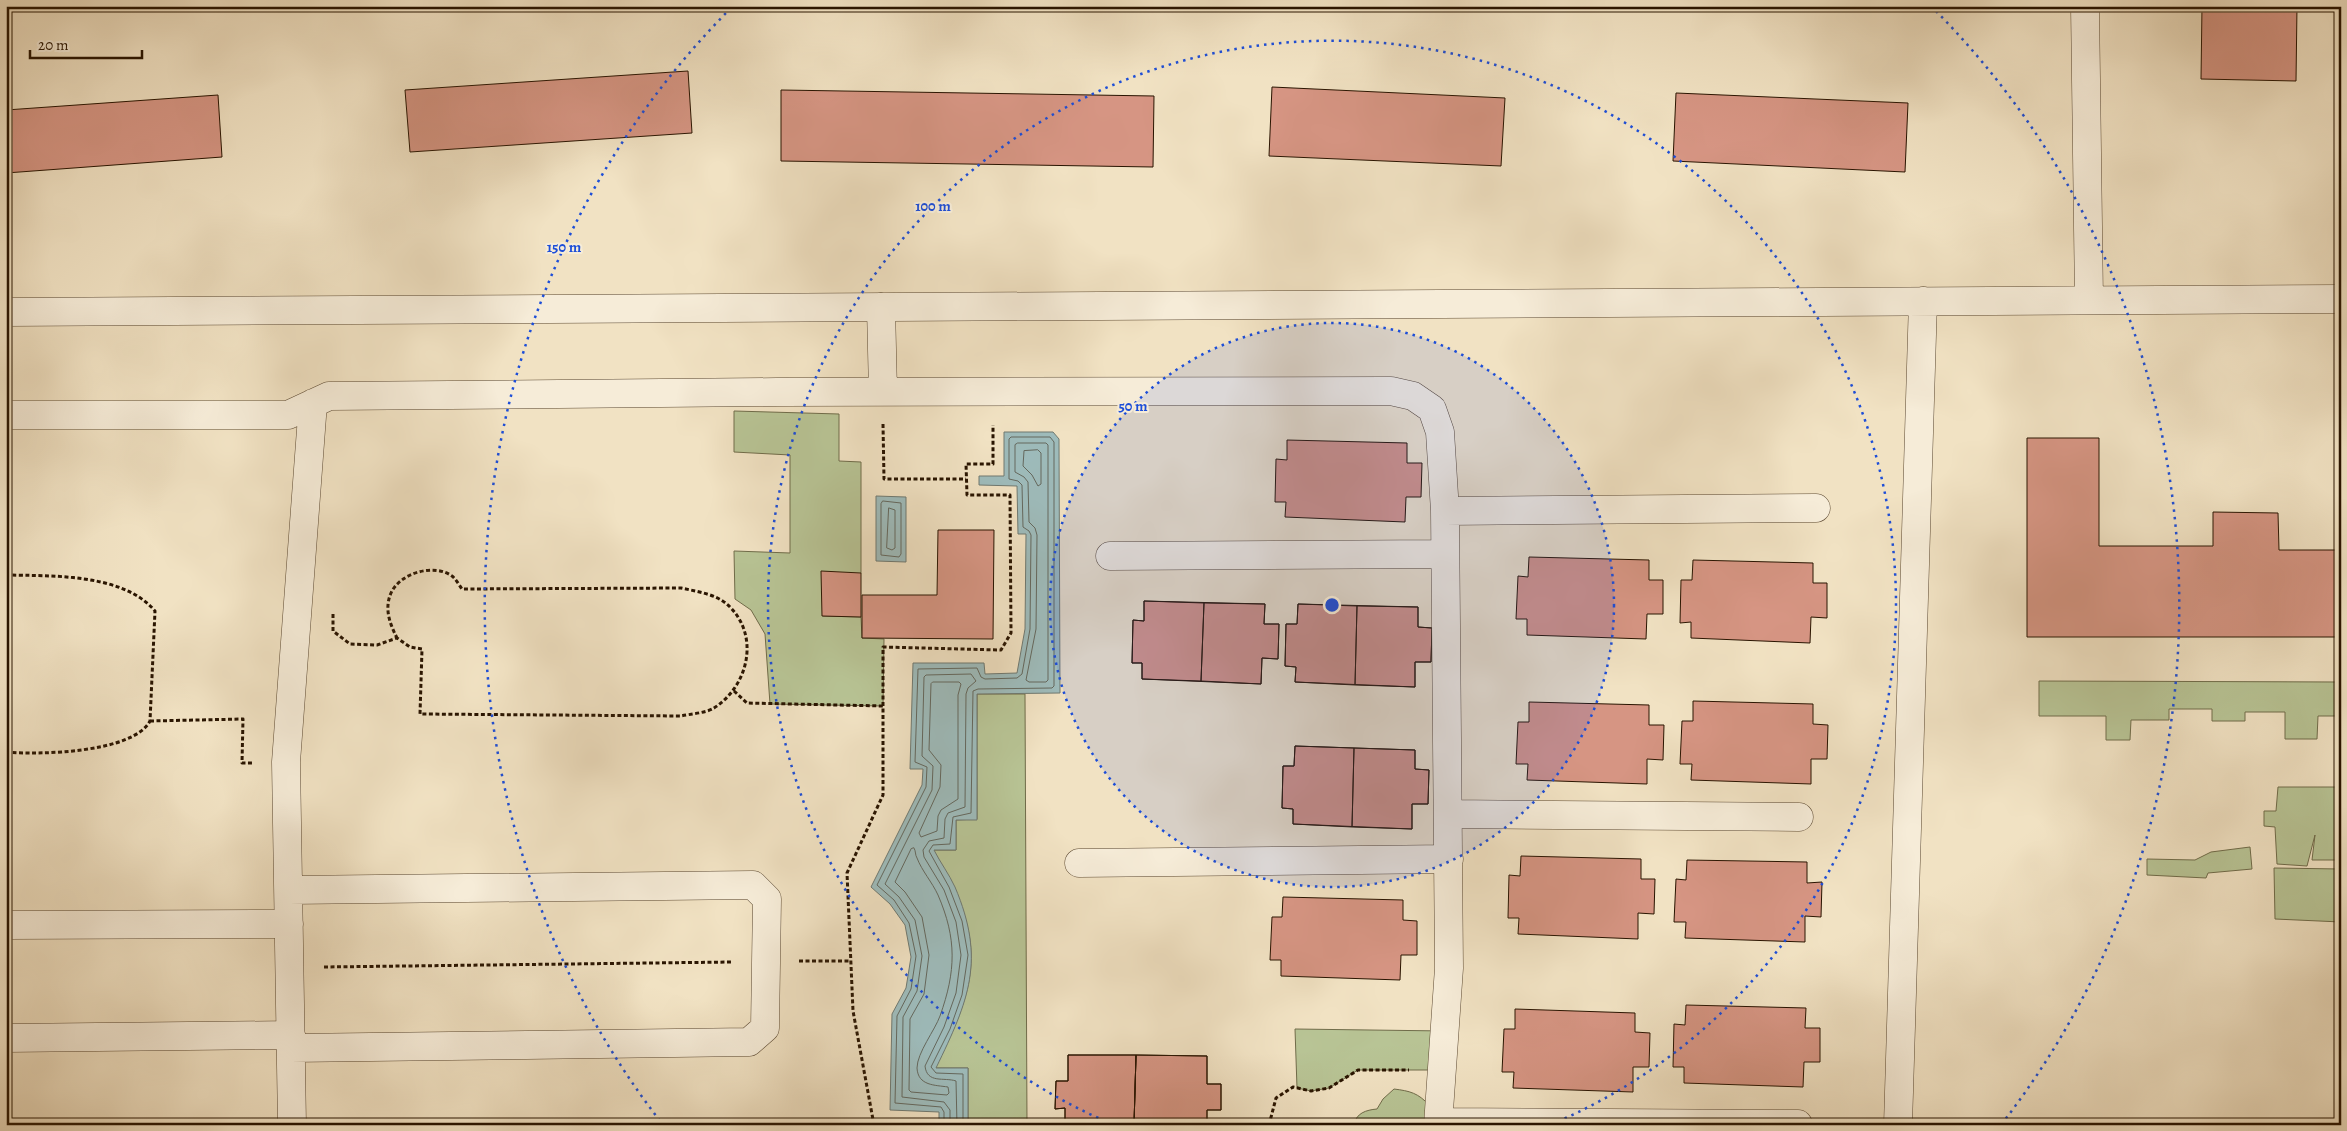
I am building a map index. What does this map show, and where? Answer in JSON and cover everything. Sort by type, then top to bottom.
[{"type":"street","points":[[2085,6],[2089,300]]},
{"type":"street","points":[[6,312],[2341,298]]},
{"type":"street","points":[[1898,1125],[1923,301]]},
{"type":"street","points":[[881,307],[883,392]]},
{"type":"street","points":[[6,415],[288,415],[329,396],[1390,391],[1413,396],[1432,409],[1440,432],[1445,511],[1449,968],[1438,1123],[1798,1124]]},
{"type":"street","points":[[292,1125],[286,762],[313,403]]},
{"type":"street","points":[[1445,511],[1816,508]]},
{"type":"street","points":[[1110,556],[1445,554]]},
{"type":"street","points":[[1448,814],[1799,817]]},
{"type":"street","points":[[1079,863],[1449,859]]},
{"type":"street","points":[[6,1038],[291,1042],[749,1042],[765,1028],[767,899],[753,885],[289,890]]},
{"type":"street","points":[[6,925],[289,924]]},
{"type":"path","points":[[883,392],[884,479],[966,479]]},
{"type":"path","points":[[874,1125],[853,1011],[846,873],[883,795],[883,647],[1001,650],[1011,633],[1010,495],[966,495],[966,464],[993,464],[993,419]]},
{"type":"path","points":[[427,570],[442,572],[453,577],[462,589],[681,588],[710,594],[731,608],[742,628],[748,649],[744,672],[734,691],[713,709],[680,716],[420,714],[422,649],[410,646],[398,638],[389,622],[388,606],[391,593],[400,581],[413,573],[427,570]]},
{"type":"path","points":[[6,575],[68,576],[115,586],[146,600],[155,611],[150,721],[145,729],[119,742],[78,751],[6,752]]},
{"type":"path","points":[[298,606],[334,607],[332,631],[350,644],[377,645],[398,638]]},
{"type":"path","points":[[734,691],[747,703],[883,706]]},
{"type":"path","points":[[150,721],[243,719],[242,763],[286,762]]},
{"type":"path","points":[[290,967],[850,961]]},
{"type":"path","points":[[1269,1125],[1276,1098],[1293,1088],[1311,1091],[1329,1088],[1358,1070],[1442,1070]]},
{"type":"green space","points":[[734,411],[839,414],[839,461],[861,462],[861,573],[823,616],[861,617],[862,638],[884,639],[883,706],[770,704],[765,634],[751,610],[735,599],[734,551],[790,553],[790,455],[734,452]]},
{"type":"green space","points":[[2039,681],[2341,682],[2341,745],[2337,745],[2337,716],[2318,716],[2317,739],[2285,739],[2285,712],[2245,712],[2245,721],[2212,721],[2212,709],[2169,709],[2169,720],[2131,720],[2130,740],[2106,740],[2106,716],[2039,716]]},
{"type":"green space","points":[[977,694],[1025,694],[1027,1125],[968,1125],[968,1068],[935,1068],[962,1008],[969,983],[971,959],[969,934],[962,909],[950,881],[933,850],[956,850],[956,820],[977,819]]},
{"type":"green space","points":[[2278,787],[2341,787],[2341,860],[2312,860],[2315,835],[2307,866],[2277,864],[2275,827],[2264,826],[2264,811],[2276,811]]},
{"type":"green space","points":[[2250,847],[2252,869],[2208,873],[2206,878],[2147,875],[2147,859],[2195,860],[2211,852]]},
{"type":"green space","points":[[2274,868],[2341,869],[2341,922],[2275,919]]},
{"type":"green space","points":[[1295,1029],[1445,1031],[1442,1070],[1358,1070],[1329,1088],[1311,1091],[1297,1088]]},
{"type":"green space","points":[[1394,1089],[1413,1093],[1429,1105],[1428,1125],[1354,1125],[1359,1115],[1365,1111],[1377,1109],[1383,1099]]},
{"type":"water","points":[[1004,432],[1053,432],[1059,439],[1060,693],[977,694],[977,820],[956,820],[956,850],[934,850],[955,887],[964,913],[970,937],[971,958],[970,979],[965,1000],[948,1044],[936,1068],[968,1068],[968,1125],[939,1125],[939,1112],[890,1110],[892,1014],[906,988],[911,957],[905,925],[890,904],[871,887],[922,785],[923,769],[910,769],[913,663],[984,663],[985,674],[1017,673],[1025,629],[1026,534],[1018,534],[1017,486],[979,485],[979,476],[1004,476]]},
{"type":"water","points":[[876,496],[906,497],[906,562],[876,561]]},
{"type":"building","points":[[2202,6],[2297,6],[2296,81],[2201,79]]},
{"type":"building","points":[[688,71],[692,133],[410,152],[405,90]]},
{"type":"building","points":[[1272,87],[1505,98],[1501,166],[1269,156]]},
{"type":"building","points":[[781,90],[1154,96],[1153,167],[781,161]]},
{"type":"building","points":[[1676,93],[1908,103],[1905,172],[1673,161]]},
{"type":"building","points":[[218,95],[222,157],[6,173],[6,110]]},
{"type":"building","points":[[2027,438],[2099,438],[2099,546],[2213,546],[2213,512],[2278,513],[2279,550],[2341,550],[2341,637],[2027,637]]},
{"type":"building","points":[[1287,440],[1407,443],[1407,463],[1422,463],[1421,497],[1406,497],[1405,522],[1285,517],[1286,502],[1275,502],[1276,459],[1287,460]]},
{"type":"building","points":[[938,530],[994,530],[993,639],[862,638],[862,595],[937,595]]},
{"type":"building","points":[[1529,557],[1649,560],[1649,580],[1663,580],[1663,614],[1647,614],[1646,639],[1527,635],[1527,619],[1516,619],[1518,576],[1528,577]]},
{"type":"building","points":[[1693,560],[1813,563],[1813,583],[1827,583],[1827,618],[1811,617],[1810,643],[1691,638],[1691,622],[1680,623],[1681,580],[1692,580]]},
{"type":"building","points":[[821,571],[861,573],[861,617],[822,616]]},
{"type":"building","points":[[1144,601],[1204,603],[1201,681],[1142,679],[1142,663],[1132,663],[1133,620],[1144,621]]},
{"type":"building","points":[[1144,601],[1265,604],[1264,624],[1279,624],[1278,659],[1262,658],[1261,684],[1142,679],[1142,663],[1132,663],[1133,620],[1144,621]]},
{"type":"building","points":[[1204,603],[1265,604],[1264,624],[1279,624],[1278,659],[1262,658],[1261,684],[1201,681]]},
{"type":"building","points":[[1298,604],[1357,606],[1355,685],[1295,682],[1296,667],[1285,666],[1286,624],[1297,624]]},
{"type":"building","points":[[1298,604],[1418,607],[1418,627],[1432,628],[1431,662],[1415,662],[1415,687],[1295,682],[1296,667],[1285,666],[1286,624],[1297,624]]},
{"type":"building","points":[[1357,606],[1418,607],[1418,627],[1432,628],[1431,662],[1415,662],[1415,687],[1355,685]]},
{"type":"building","points":[[1693,701],[1813,704],[1813,724],[1828,725],[1827,759],[1811,759],[1811,784],[1691,780],[1692,764],[1680,764],[1682,721],[1693,721]]},
{"type":"building","points":[[1529,702],[1649,705],[1649,725],[1664,725],[1663,760],[1647,759],[1647,784],[1527,780],[1528,764],[1516,764],[1518,722],[1529,722]]},
{"type":"building","points":[[1295,746],[1354,748],[1352,827],[1293,824],[1293,809],[1282,808],[1283,766],[1294,766]]},
{"type":"building","points":[[1295,746],[1415,750],[1415,769],[1429,770],[1428,804],[1412,804],[1412,829],[1293,824],[1293,809],[1282,808],[1283,766],[1294,766]]},
{"type":"building","points":[[1354,748],[1415,750],[1415,769],[1429,770],[1428,804],[1412,804],[1412,829],[1352,827]]},
{"type":"building","points":[[1521,856],[1641,859],[1641,879],[1655,879],[1654,914],[1638,913],[1638,939],[1518,934],[1519,918],[1508,918],[1509,875],[1520,876]]},
{"type":"building","points":[[1687,860],[1807,862],[1807,883],[1822,882],[1821,917],[1805,916],[1805,942],[1685,938],[1686,922],[1674,922],[1676,879],[1686,880]]},
{"type":"building","points":[[1283,897],[1403,900],[1403,920],[1417,921],[1417,955],[1401,955],[1400,980],[1281,976],[1281,960],[1270,960],[1272,917],[1282,917]]},
{"type":"building","points":[[1686,1005],[1806,1008],[1805,1028],[1820,1028],[1820,1062],[1804,1062],[1803,1087],[1684,1083],[1684,1067],[1673,1067],[1674,1024],[1685,1025]]},
{"type":"building","points":[[1515,1009],[1635,1013],[1635,1032],[1650,1033],[1649,1067],[1633,1067],[1633,1092],[1513,1088],[1514,1072],[1502,1072],[1504,1029],[1515,1029]]},
{"type":"building","points":[[1068,1055],[1136,1055],[1134,1125],[1065,1125],[1065,1108],[1055,1109],[1056,1081],[1068,1081]]},
{"type":"building","points":[[1068,1055],[1136,1055],[1134,1125],[1065,1125],[1065,1108],[1055,1109],[1056,1081],[1068,1081]]},
{"type":"building","points":[[1136,1055],[1207,1056],[1207,1084],[1221,1084],[1221,1110],[1207,1110],[1207,1125],[1134,1125]]},
{"type":"building","points":[[1136,1055],[1207,1056],[1207,1084],[1221,1084],[1221,1110],[1207,1110],[1207,1125],[1134,1125]]}]
